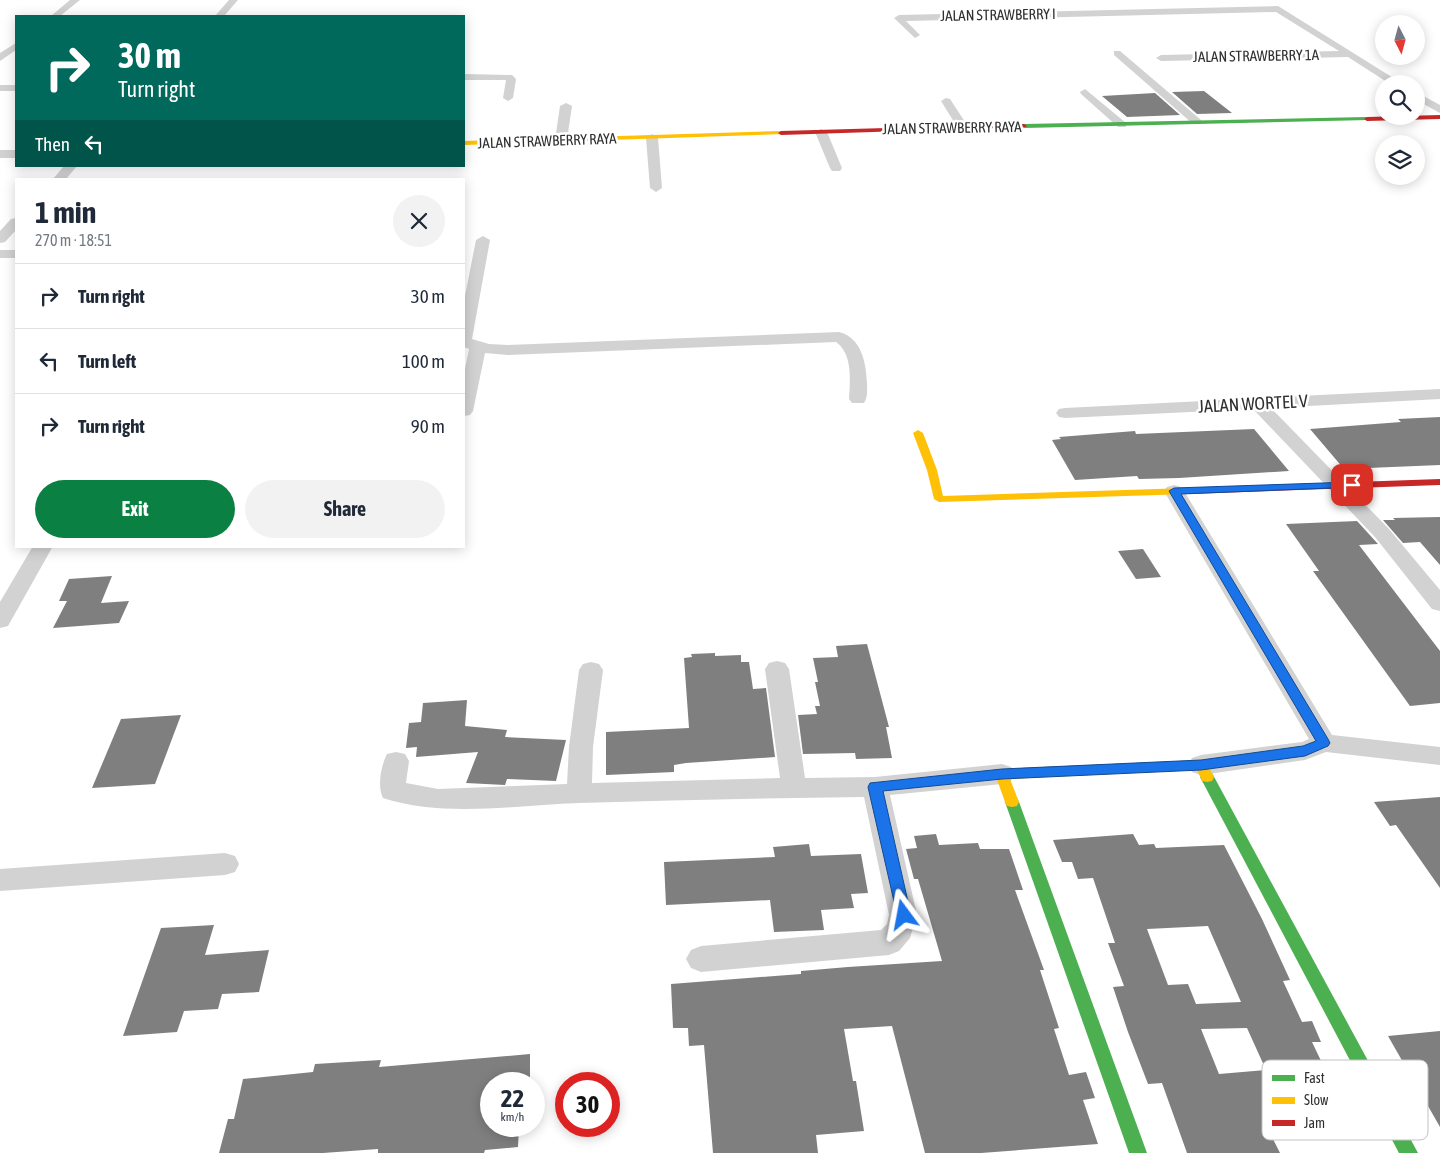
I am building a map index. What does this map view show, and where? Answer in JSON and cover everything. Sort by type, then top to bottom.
[{"type":"street","points":[[56,15],[76,0]]},
{"type":"street","points":[[221,15],[234,0]]},
{"type":"street","points":[[1270,0],[1283,7],[1278,9]]},
{"type":"street","points":[[1278,9],[1384,75]]},
{"type":"street","name":"JALAN STRAWBERRY I","points":[[915,34],[900,18],[944,12],[982,15],[1278,9]]},
{"type":"street","points":[[982,15],[993,27]]},
{"type":"street","points":[[0,58],[15,47]]},
{"type":"street","points":[[1117,53],[1197,122]]},
{"type":"street","name":"JALAN STRAWBERRY 1A","points":[[1161,58],[1350,54]]},
{"type":"street","points":[[465,77],[508,77],[510,79],[508,98]]},
{"type":"street","points":[[0,88],[15,88]]},
{"type":"street","points":[[1086,92],[1122,124]]},
{"type":"street","points":[[946,101],[963,128]]},
{"type":"street","points":[[1425,101],[1440,110]]},
{"type":"street","points":[[561,140],[566,106]]},
{"type":"street","name":"JALAN STRAWBERRY RAYA","points":[[465,143],[963,128],[1440,117]]},
{"type":"street","points":[[821,132],[836,168]]},
{"type":"street","points":[[652,138],[656,188]]},
{"type":"street","points":[[0,154],[15,154]]},
{"type":"street","points":[[60,178],[70,167]]},
{"type":"street","points":[[0,239],[15,223]]},
{"type":"street","points":[[465,398],[469,342],[483,240]]},
{"type":"street","points":[[0,254],[15,254]]},
{"type":"street","points":[[469,342],[508,350],[839,337],[850,343],[855,355],[858,398]]},
{"type":"street","name":"JALAN WORTEL V","points":[[1065,413],[1440,394]]},
{"type":"street","points":[[1258,404],[1382,533],[1440,604]]},
{"type":"street","points":[[918,432],[932,470],[939,499],[1440,482]]},
{"type":"street","points":[[1174,491],[1324,743]]},
{"type":"street","points":[[0,622],[42,548]]},
{"type":"street","points":[[777,669],[794,788]]},
{"type":"street","points":[[579,793],[581,747],[591,670]]},
{"type":"street","points":[[396,761],[392,792],[438,799],[579,793],[875,787],[1002,774],[1201,765],[1305,751],[1324,743],[1381,751],[1440,756]]},
{"type":"street","points":[[1201,765],[1359,1060]]},
{"type":"street","points":[[1002,774],[1138,1153]]},
{"type":"street","points":[[701,959],[889,942],[900,929],[904,915],[875,787]]},
{"type":"street","points":[[0,880],[225,864]]},
{"type":"street","points":[[1402,1140],[1409,1153]]},
{"type":"building","points":[[1204,91],[1232,113],[1197,114],[1172,92]]},
{"type":"building","points":[[1155,93],[1180,115],[1127,117],[1102,96]]},
{"type":"building","points":[[1440,417],[1440,465],[1344,469],[1310,429],[1401,422],[1398,419]]},
{"type":"building","points":[[1254,429],[1289,471],[1179,478],[1139,479],[1137,476],[1075,480],[1052,440],[1061,439],[1059,437],[1135,431],[1136,434]]},
{"type":"building","points":[[1440,517],[1440,565],[1420,542],[1403,543],[1383,520],[1395,520],[1393,518]]},
{"type":"building","points":[[1357,521],[1378,544],[1359,545],[1440,651],[1440,703],[1410,706],[1313,571],[1319,571],[1286,524]]},
{"type":"building","points":[[1143,549],[1161,577],[1136,579],[1118,551]]},
{"type":"building","points":[[112,576],[101,603],[129,601],[119,623],[53,628],[67,601],[59,601],[69,579]]},
{"type":"building","points":[[867,644],[889,727],[886,727],[892,758],[856,759],[855,753],[803,754],[798,715],[817,714],[815,706],[820,706],[813,658],[838,657],[836,646]]},
{"type":"building","points":[[715,653],[715,656],[741,655],[741,662],[749,662],[753,689],[766,688],[775,757],[686,763],[674,765],[674,772],[606,775],[606,732],[689,728],[684,658],[692,657],[691,654]]},
{"type":"building","points":[[467,700],[465,726],[507,730],[505,737],[566,740],[556,781],[507,779],[505,785],[466,783],[478,752],[416,757],[417,747],[406,748],[409,723],[421,722],[423,703]]},
{"type":"building","points":[[181,715],[155,784],[92,788],[121,719]]},
{"type":"building","points":[[1440,797],[1440,888],[1396,825],[1390,826],[1374,802]]},
{"type":"building","points":[[936,834],[939,845],[978,843],[980,849],[1009,849],[1023,890],[1015,890],[1044,970],[1040,970],[1059,1028],[1054,1029],[1069,1075],[1086,1072],[1095,1098],[1083,1100],[1098,1144],[981,1153],[925,1153],[892,1026],[844,1029],[853,1081],[856,1081],[864,1131],[816,1135],[818,1153],[713,1153],[704,1045],[689,1046],[688,1028],[673,1028],[671,984],[801,974],[801,971],[848,967],[942,961],[918,879],[914,879],[906,849],[917,848],[914,836]]},
{"type":"building","points":[[1133,834],[1139,845],[1154,844],[1156,848],[1224,845],[1262,919],[1290,980],[1283,981],[1302,1022],[1312,1021],[1321,1042],[1312,1042],[1321,1060],[1262,1061],[1247,1028],[1201,1029],[1219,1074],[1262,1070],[1262,1140],[1274,1140],[1280,1153],[1187,1153],[1162,1083],[1148,1084],[1128,1032],[1113,987],[1124,986],[1108,943],[1115,943],[1093,878],[1078,879],[1072,862],[1062,862],[1053,840]],"holes":[[[1208,926],[1241,1002],[1196,1004],[1188,984],[1168,985],[1147,929]]]},
{"type":"building","points":[[809,844],[811,856],[861,854],[868,893],[851,894],[854,908],[821,910],[824,930],[774,932],[770,900],[666,905],[664,862],[775,857],[773,847]]},
{"type":"building","points":[[214,925],[205,955],[269,950],[259,992],[222,994],[218,1009],[184,1011],[177,1032],[123,1036],[161,928]]},
{"type":"building","points":[[1440,1031],[1440,1127],[1428,1106],[1428,1060],[1402,1060],[1388,1036]]},
{"type":"building","points":[[530,1054],[530,1072],[480,1072],[480,1137],[518,1137],[518,1147],[485,1150],[484,1153],[378,1153],[378,1149],[323,1153],[219,1153],[228,1119],[234,1119],[243,1079],[313,1072],[315,1064],[381,1060],[379,1067]]},
{"type":"traffic: fast","points":[[1024,126],[1367,119]]},
{"type":"traffic: fast","points":[[1207,777],[1359,1060]]},
{"type":"traffic: fast","points":[[1012,802],[1138,1153]]},
{"type":"traffic: fast","points":[[1402,1140],[1409,1153]]},
{"type":"traffic: slow","points":[[465,143],[781,133]]},
{"type":"traffic: slow","points":[[918,433],[932,470],[939,499],[1188,491]]},
{"type":"traffic: slow","points":[[1012,802],[1002,774],[1201,765],[1207,777]]},
{"type":"traffic: jam","points":[[1367,119],[1440,117]]},
{"type":"traffic: jam","points":[[781,133],[1024,126]]},
{"type":"traffic: jam","points":[[1188,491],[1440,482]]},
{"type":"route","points":[[904,915],[875,787],[1002,774],[1201,765],[1305,751],[1324,743],[1174,491],[1352,485]]}]
